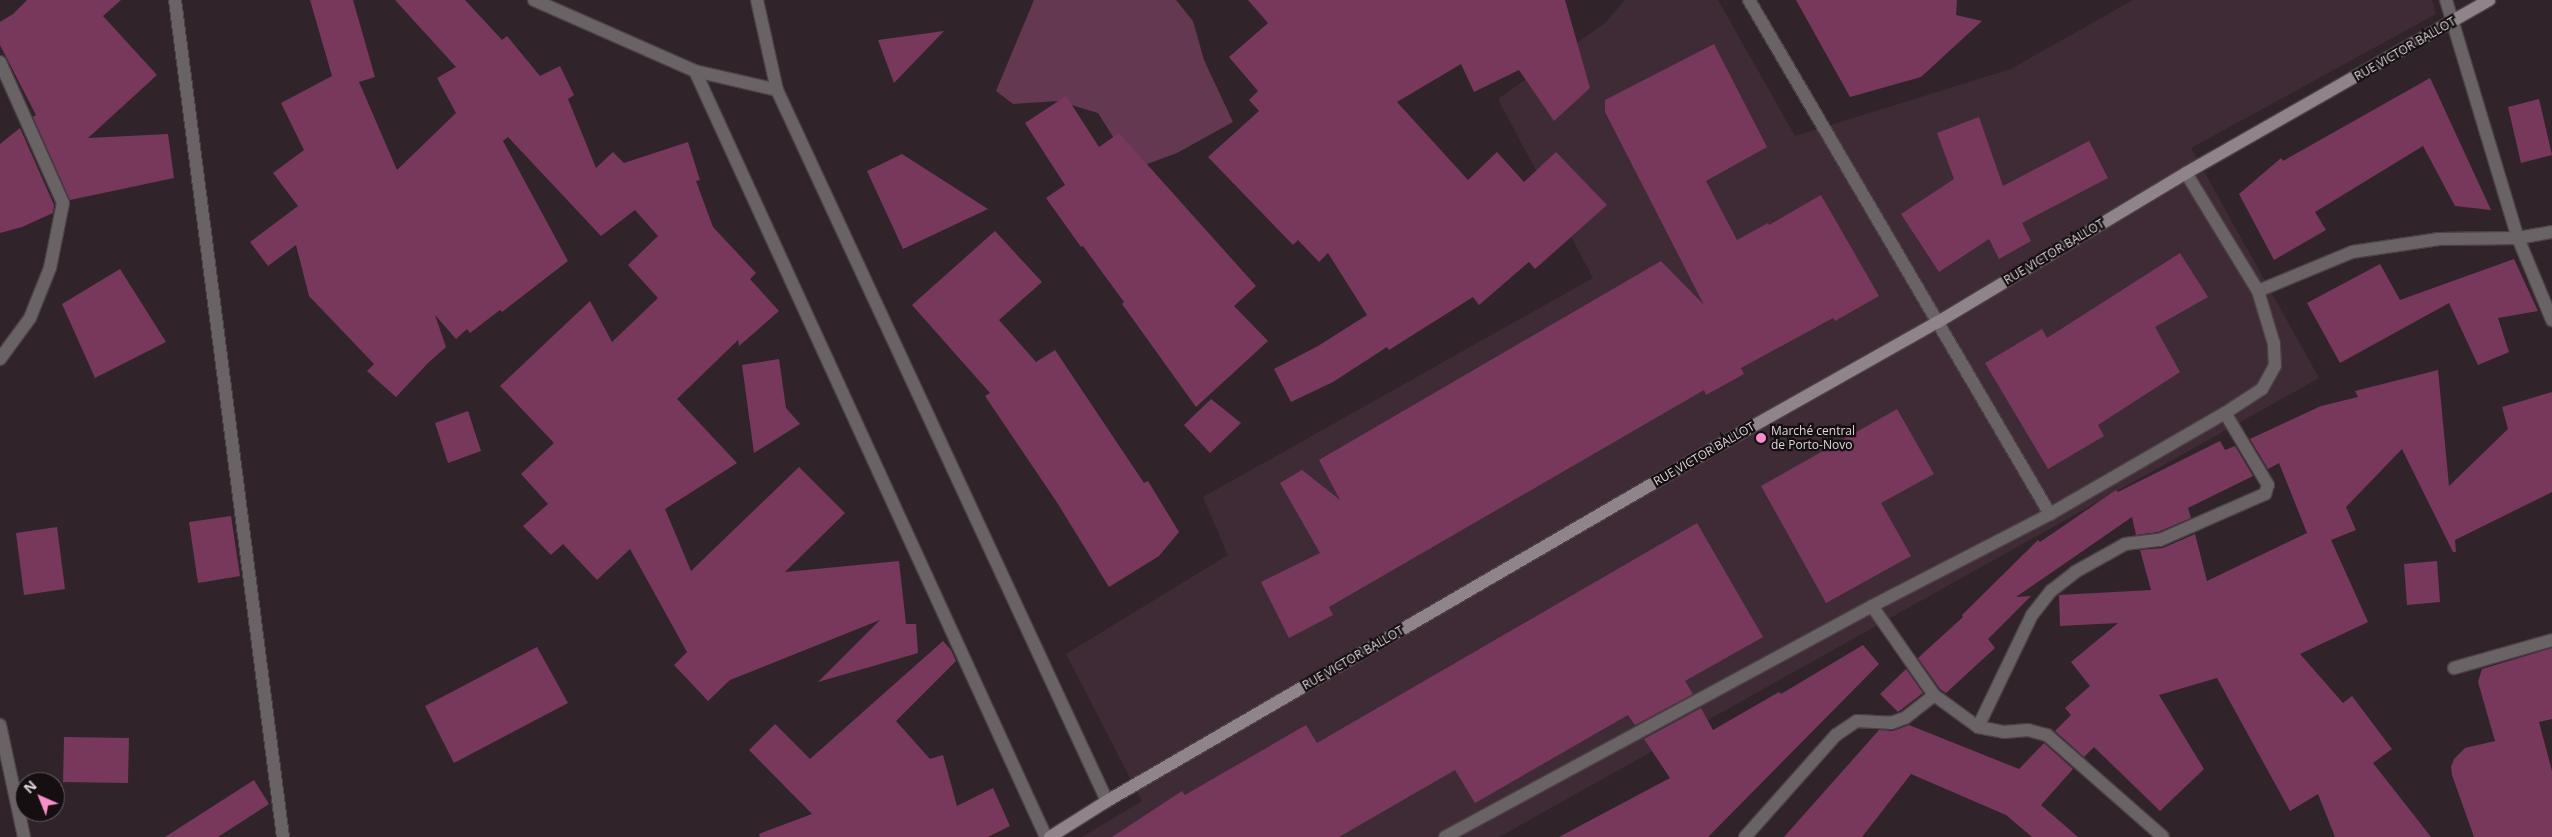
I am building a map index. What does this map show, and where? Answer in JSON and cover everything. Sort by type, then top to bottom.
[{"type":"main road","name":"RUE VICTOR BALLOT","points":[[1048,837],[1714,448],[1938,322],[2186,173],[2452,23],[2489,0]]},
{"type":"street","points":[[175,0],[283,837]]},
{"type":"street","points":[[534,0],[695,71],[777,90]]},
{"type":"street","points":[[757,0],[777,90],[1107,801]]},
{"type":"street","points":[[1749,0],[2050,514]]},
{"type":"street","points":[[2446,0],[2518,238],[2552,320]]},
{"type":"street","points":[[0,62],[62,202],[50,268],[30,318],[0,358]]},
{"type":"street","points":[[695,71],[1048,837]]},
{"type":"street","points":[[1445,837],[1872,606],[2050,514],[2225,414],[2262,389],[2276,366],[2274,344],[2258,291],[2186,173]]},
{"type":"street","points":[[2258,291],[2352,252],[2439,239],[2518,238],[2552,232]]},
{"type":"street","points":[[1978,727],[2032,615],[2051,591],[2074,572],[2125,544],[2160,540],[2265,494],[2268,485],[2225,414]]},
{"type":"street","points":[[1872,606],[1934,696],[1978,727],[2004,732],[2028,730],[2046,735],[2163,837]]},
{"type":"street","points":[[2454,668],[2552,640]]},
{"type":"street","points":[[1745,837],[1836,735],[1857,721],[1891,723],[1906,718],[1934,696]]},
{"type":"street","points":[[0,725],[24,837]]},
{"type":"shaded area","points":[[1034,0],[1176,0],[1193,21],[1204,60],[1233,122],[1177,153],[1139,167],[1115,140],[1098,113],[1058,101],[1013,104],[996,91]]},
{"type":"shaded area","name":"Marché central de Porto-Novo","points":[[1625,0],[1718,0],[1795,136],[2011,69],[2133,0],[2432,0],[2436,14],[2191,148],[2319,378],[1499,837],[1082,837],[1142,801],[1066,654],[1228,555],[1203,497],[1593,278],[1498,99],[1605,23]]},
{"type":"building","points":[[27,0],[121,0],[103,16],[157,75],[88,138],[168,134],[174,178],[70,200],[33,117],[36,115],[0,45],[0,22],[13,14]]},
{"type":"building","points":[[310,0],[353,0],[375,77],[359,82],[397,170],[456,113],[437,78],[456,67],[395,0],[465,0],[502,40],[507,36],[540,76],[560,66],[574,95],[568,99],[596,168],[613,152],[624,163],[688,142],[700,180],[696,181],[713,227],[756,273],[750,279],[779,311],[739,346],[738,340],[677,399],[737,463],[665,509],[691,571],[799,467],[845,513],[785,572],[899,561],[906,624],[916,624],[918,653],[818,682],[880,620],[730,680],[708,701],[674,665],[687,652],[630,549],[597,580],[563,544],[551,555],[523,526],[548,504],[521,474],[554,443],[500,386],[590,301],[612,342],[658,298],[628,265],[658,236],[635,210],[601,236],[508,137],[503,141],[568,261],[502,312],[500,310],[470,333],[467,329],[456,339],[435,315],[446,347],[396,397],[367,371],[374,364],[309,296],[296,245],[268,266],[250,242],[298,206],[273,173],[304,150],[281,103],[332,76]]},
{"type":"building","points":[[1248,0],[1565,0],[1590,88],[1554,121],[1519,70],[1474,92],[1461,64],[1397,102],[1468,180],[1497,152],[1524,182],[1556,152],[1607,205],[1535,269],[1529,262],[1479,305],[1473,297],[1389,350],[1387,347],[1333,382],[1291,402],[1274,369],[1318,346],[1367,315],[1328,253],[1319,262],[1298,240],[1293,245],[1208,157],[1259,111],[1249,100],[1258,91],[1229,57],[1268,23]]},
{"type":"building","points":[[1796,0],[1957,0],[1956,15],[1982,21],[1921,77],[1850,97]]},
{"type":"building","points":[[944,31],[894,83],[878,40]]},
{"type":"building","points":[[1714,44],[1767,147],[1706,181],[1737,240],[1768,223],[1769,225],[1821,195],[1879,296],[1835,321],[1833,318],[1741,368],[1744,374],[1706,395],[1704,390],[1329,607],[1333,615],[1289,638],[1261,582],[1320,553],[1280,483],[1302,470],[1340,500],[1319,460],[1661,261],[1704,305],[1605,112],[1605,100]]},
{"type":"building","points":[[2430,78],[2491,210],[2455,206],[2423,146],[2315,212],[2326,230],[2274,260],[2239,194],[2281,158],[2283,161]]},
{"type":"building","points":[[1066,96],[1099,147],[1119,133],[1256,286],[1234,306],[1268,341],[1196,407],[1122,304],[1124,302],[1046,198],[1065,185],[1025,123]]},
{"type":"building","points":[[2539,99],[2552,155],[2521,163],[2508,107]]},
{"type":"building","points":[[1979,117],[2003,186],[2089,141],[2108,178],[2022,223],[2031,241],[1999,259],[1989,239],[1939,272],[1901,214],[1954,179],[1937,133]]},
{"type":"building","points":[[20,128],[54,205],[53,213],[22,227],[0,233],[0,144]]},
{"type":"building","points":[[902,154],[988,209],[903,249],[867,171]]},
{"type":"building","points":[[995,231],[1042,282],[999,320],[1036,362],[1055,350],[1144,483],[1148,481],[1179,532],[1159,556],[1109,587],[1058,504],[985,396],[990,393],[912,305]]},
{"type":"building","points":[[2180,253],[2208,297],[2155,327],[2180,372],[2098,425],[2104,436],[2048,469],[1985,363],[2042,329],[2047,338]]},
{"type":"building","points":[[2514,259],[2538,311],[2498,318],[2509,352],[2478,365],[2449,303],[2340,363],[2307,303],[2380,264],[2400,300]]},
{"type":"building","points":[[120,269],[166,342],[95,378],[62,304]]},
{"type":"building","points":[[779,359],[786,408],[800,424],[754,453],[742,365]]},
{"type":"building","points":[[2438,370],[2449,486],[2508,429],[2502,407],[2552,392],[2552,492],[2455,540],[2456,552],[2453,552],[2402,449],[2346,507],[2356,530],[2331,540],[2368,622],[2300,654],[2343,703],[2352,696],[2392,749],[2373,763],[2431,837],[2335,837],[2318,794],[2290,811],[2217,678],[2159,695],[2204,769],[2160,811],[2094,747],[2084,757],[2055,731],[2071,715],[2065,708],[2090,686],[2071,662],[2118,623],[2060,626],[2059,595],[2151,590],[2140,550],[2163,548],[2195,534],[2207,581],[2307,533],[2279,463],[2268,469],[2250,439],[2321,406],[2358,397],[2355,391]]},
{"type":"building","points":[[1211,399],[1241,423],[1210,453],[1184,425]]},
{"type":"building","points":[[1897,409],[1934,474],[1881,503],[1911,556],[1826,603],[1761,486]]},
{"type":"building","points":[[468,411],[481,451],[448,463],[435,423]]},
{"type":"building","points":[[2220,441],[2225,450],[2235,446],[2253,476],[2188,508],[2191,518],[2158,532],[2136,535],[2132,517],[2016,597],[2031,596],[1988,639],[1995,648],[1946,693],[1940,689],[1918,658],[1963,617],[1962,615],[2038,540],[2040,542],[2116,490],[2118,492]]},
{"type":"building","points":[[231,516],[240,576],[198,583],[189,522]]},
{"type":"building","points":[[1697,523],[1763,637],[1685,681],[1693,694],[1635,725],[1628,715],[1475,803],[1455,770],[1339,837],[1112,837],[1182,791],[1185,795],[1306,725],[1317,743]]},
{"type":"building","points":[[57,527],[65,589],[24,595],[16,533]]},
{"type":"building","points":[[2437,561],[2440,602],[2407,605],[2404,564]]},
{"type":"building","points":[[943,641],[951,650],[956,661],[896,721],[930,759],[943,755],[957,806],[993,788],[1010,826],[988,837],[760,837],[759,834],[812,814],[749,750],[775,724],[810,759]]},
{"type":"building","points":[[1863,645],[1879,664],[1708,837],[1559,837],[1670,778],[1644,739],[1701,708],[1713,730],[1779,692],[1781,694]]},
{"type":"building","points":[[537,647],[568,703],[454,763],[425,706]]},
{"type":"building","points":[[2552,648],[2552,719],[2539,722],[2552,771],[2552,837],[2474,837],[2452,775],[2451,767],[2454,759],[2465,748],[2495,741],[2478,682],[2482,669]]},
{"type":"building","points":[[1906,669],[1923,693],[1898,712],[1880,694]]},
{"type":"building","points":[[1909,725],[2019,769],[2044,743],[2073,769],[2041,805],[2078,837],[2032,837],[2006,815],[1911,774],[1862,837],[1784,837],[1879,730],[1893,731]]},
{"type":"building","points":[[64,737],[129,738],[128,783],[65,782],[65,772],[63,772]]},
{"type":"building","points":[[254,780],[269,804],[218,837],[165,837]]},
{"type":"place","name":"Marché central de Porto-Novo","points":[[1761,438]]}]
